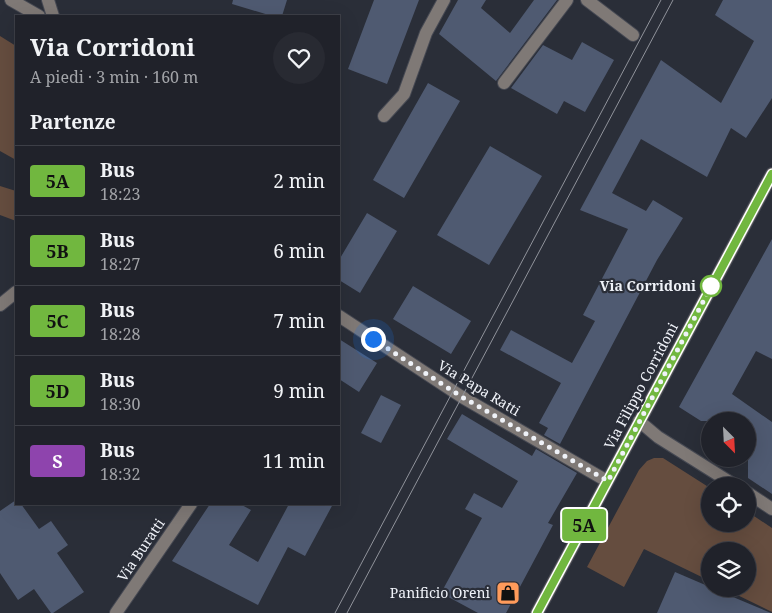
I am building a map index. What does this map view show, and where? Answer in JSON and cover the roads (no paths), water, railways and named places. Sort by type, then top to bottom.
[{"type":"street","points":[[11,0],[37,15]]},
{"type":"street","points":[[48,0],[53,15]]},
{"type":"street","points":[[384,116],[404,94],[426,33],[444,0]]},
{"type":"street","points":[[504,84],[567,0]]},
{"type":"street","points":[[587,0],[633,35]]},
{"type":"street","name":"Via Filippo Corridoni","points":[[537,613],[772,174]]},
{"type":"street","points":[[0,305],[15,293]]},
{"type":"street","name":"Via Papa Ratti","points":[[340,317],[469,401],[608,481]]},
{"type":"street","points":[[639,421],[658,437],[722,477]]},
{"type":"street","points":[[756,498],[772,509]]},
{"type":"street","name":"Via Buratti","points":[[116,613],[190,505]]},
{"type":"tram line","points":[[335,613],[661,0]]},
{"type":"tram line","points":[[347,613],[673,0]]},
{"type":"place","name":"Via Corridoni","points":[[711,286]]},
{"type":"place","name":"Panificio Oreni","points":[[508,593]]}]
